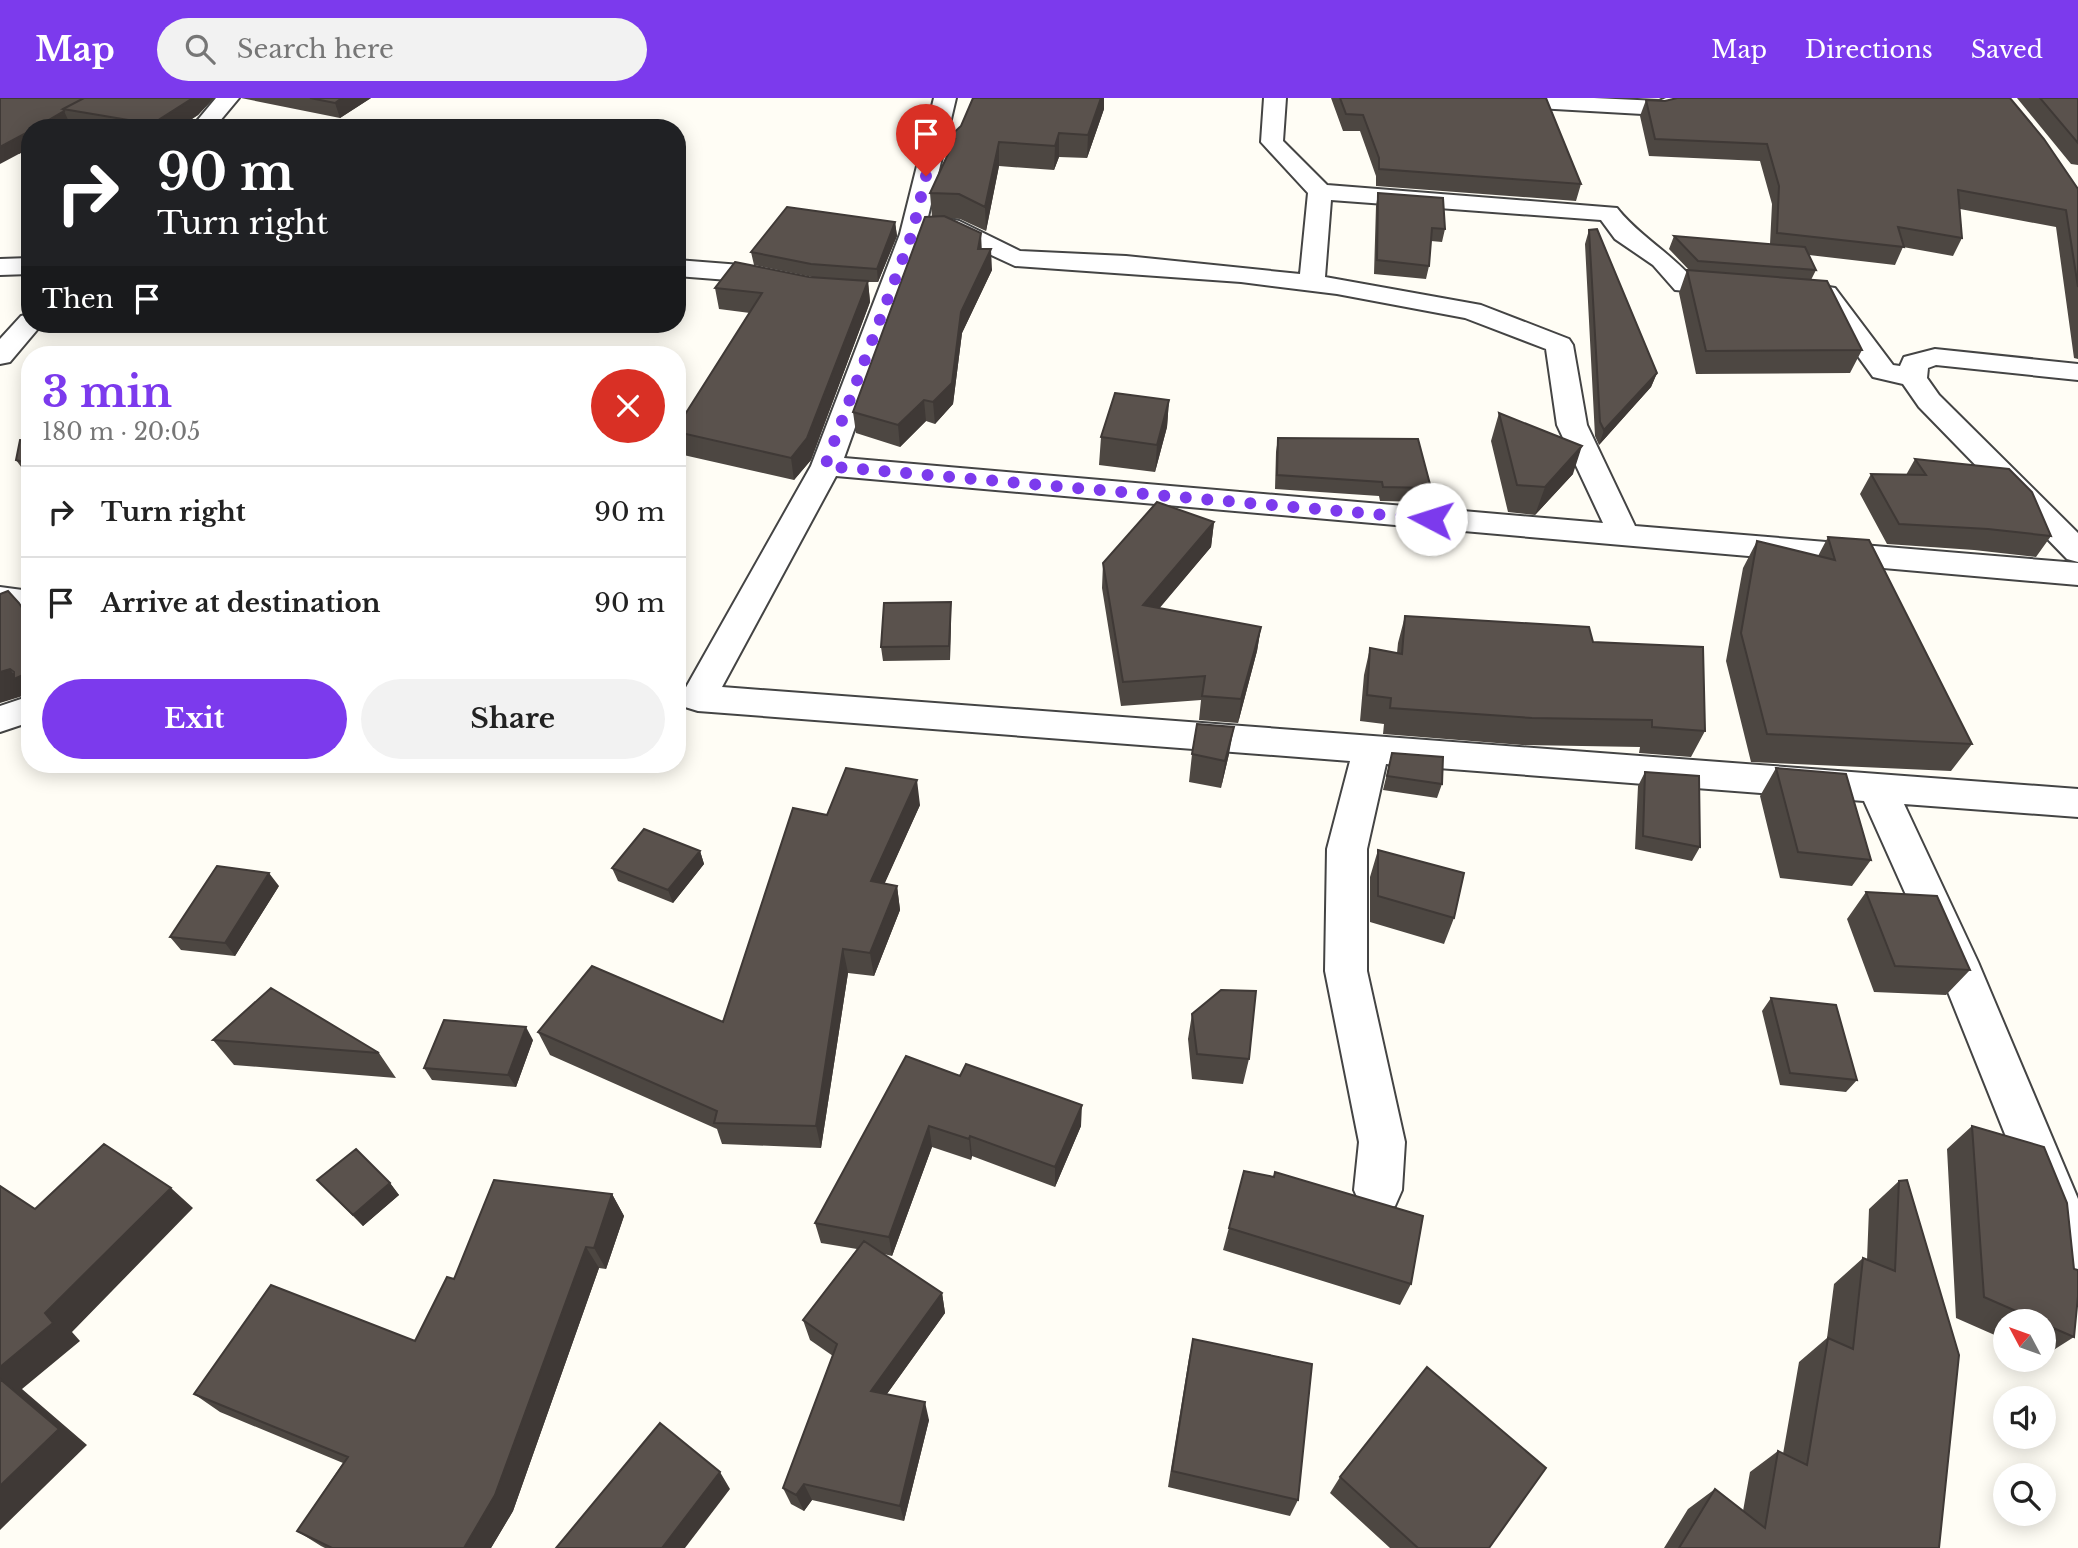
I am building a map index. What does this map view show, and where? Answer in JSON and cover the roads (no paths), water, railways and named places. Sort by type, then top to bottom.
[{"type":"street","points":[[210,119],[228,98]]},
{"type":"street","points":[[945,98],[914,228],[877,292],[825,466],[687,698],[2078,803]]},
{"type":"street","points":[[1275,98],[1272,142],[1320,192],[1608,213],[1624,234],[1662,260],[1684,284],[1760,289]]},
{"type":"street","points":[[1470,98],[1660,108],[1671,105],[1678,98]]},
{"type":"street","points":[[1312,283],[1320,192]]},
{"type":"street","points":[[914,228],[950,226],[1015,258],[1126,264],[1312,283],[1472,311],[1559,345],[1572,425],[1624,535]]},
{"type":"street","points":[[0,267],[21,266]]},
{"type":"street","points":[[686,269],[741,273],[800,285]]},
{"type":"street","points":[[1785,290],[1826,294],[1883,371],[1913,378],[1951,425],[2078,551]]},
{"type":"street","points":[[0,356],[21,332]]},
{"type":"street","points":[[1913,378],[1914,363],[1935,357],[2078,372]]},
{"type":"street","points":[[825,466],[2078,574]]},
{"type":"street","points":[[0,598],[21,600]]},
{"type":"street","points":[[0,719],[21,712]]},
{"type":"street","points":[[1371,750],[1347,849],[1346,971],[1382,1142],[1378,1190]]},
{"type":"street","points":[[1877,788],[1902,837],[1977,1010],[2078,1256]]}]
